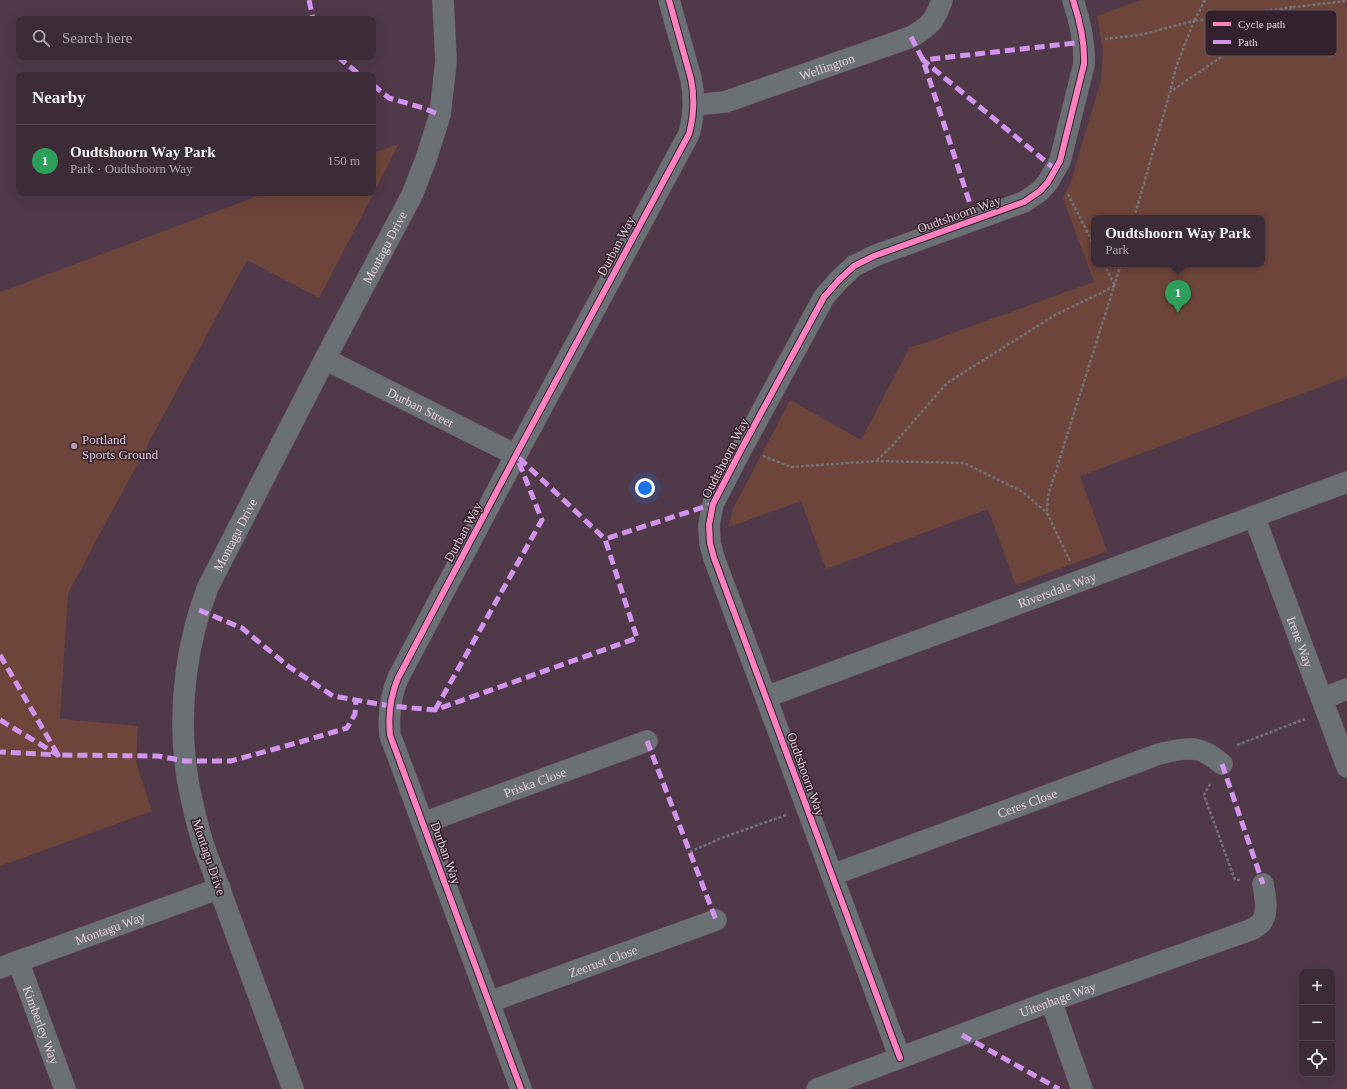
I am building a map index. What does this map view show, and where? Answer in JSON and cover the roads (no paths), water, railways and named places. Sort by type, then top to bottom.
[{"type":"street","name":"Montagu Drive","points":[[293,1089],[203,844],[194,811],[185,761],[183,734],[184,700],[188,662],[199,610],[208,587],[325,359],[412,195],[426,160],[440,114],[446,61],[443,0]]},
{"type":"street","name":"Durban Way","points":[[521,1089],[390,735],[389,715],[392,692],[516,455],[689,134],[693,120],[694,105],[692,79],[669,0]]},
{"type":"street","name":"Wellington","points":[[694,105],[724,102],[911,37],[926,28],[937,14],[942,0]]},
{"type":"street","name":"Oudtshoorn Way","points":[[900,1058],[714,558],[710,543],[709,525],[713,504],[742,448],[824,297],[839,280],[854,266],[874,256],[1024,202],[1040,191],[1056,170],[1060,161],[1084,64],[1084,42],[1082,28],[1073,0]]},
{"type":"street","name":"Durban Street","points":[[325,359],[516,455]]},
{"type":"street","name":"Riversdale Way","points":[[766,697],[1347,482]]},
{"type":"street","name":"Irene Way","points":[[1254,516],[1347,768]]},
{"type":"street","points":[[1322,699],[1347,689]]},
{"type":"street","name":"Priska Close","points":[[423,823],[647,742]]},
{"type":"street","name":"Ceres Close","points":[[832,875],[1159,754],[1184,749],[1194,749],[1215,758]]},
{"type":"street","name":"Uitenhage Way","points":[[817,1089],[1253,929],[1261,922],[1265,912],[1263,884]]},
{"type":"street","name":"Montagu Way","points":[[9,965],[220,888]]},
{"type":"street","name":"Zeerust Close","points":[[489,1002],[716,920]]},
{"type":"street","name":"Kimberley Way","points":[[9,965],[65,1089]]},
{"type":"street","points":[[1051,1002],[1082,1089]]},
{"type":"place","name":"Oudtshoorn Way Park","points":[[1178,313]]},
{"type":"place","name":"Portland Sports Ground","points":[[74,446]]}]
